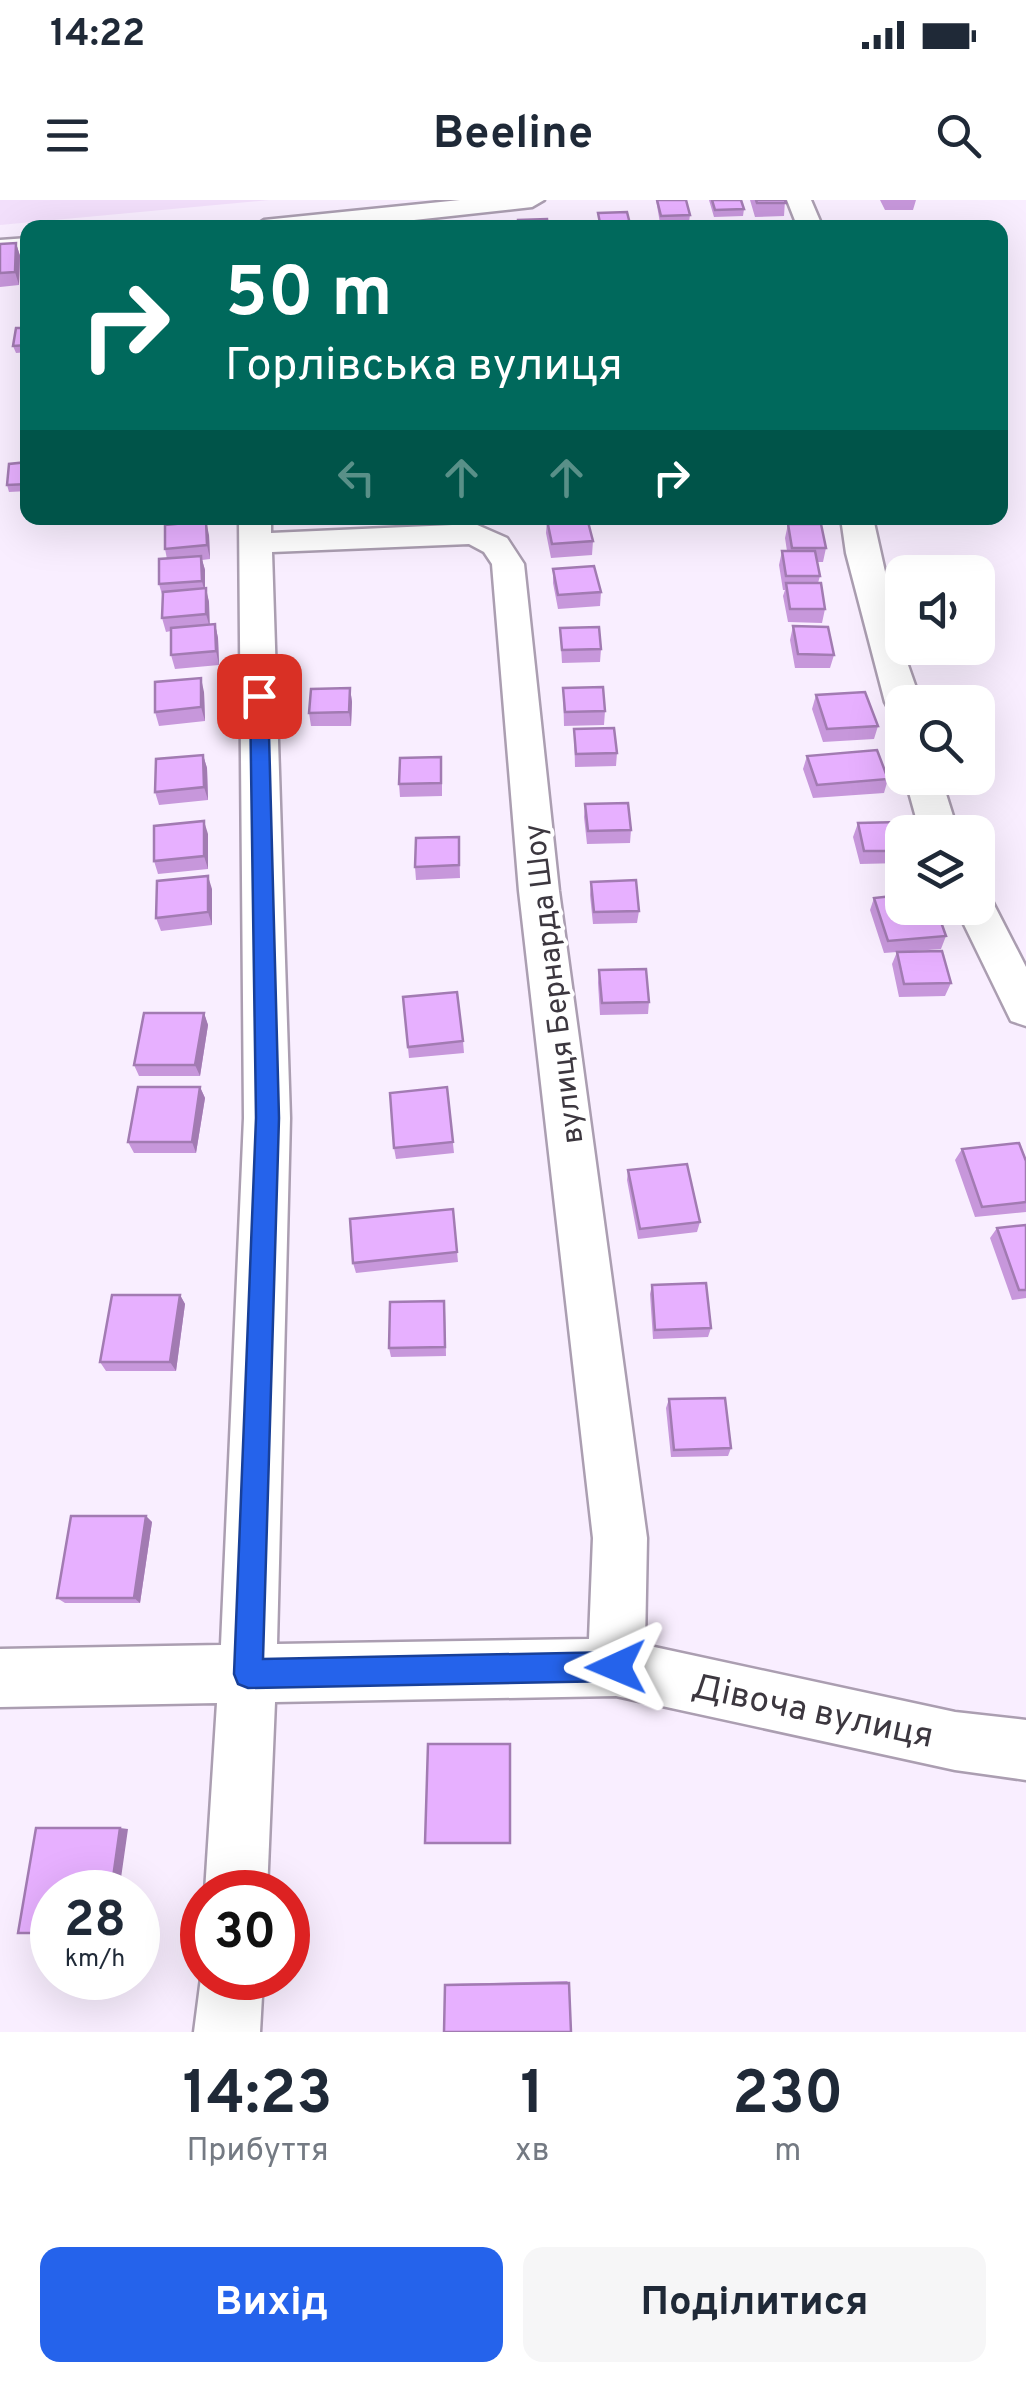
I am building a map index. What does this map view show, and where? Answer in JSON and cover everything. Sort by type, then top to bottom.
[{"type":"street","points":[[341,220],[532,200]]},
{"type":"street","points":[[858,525],[898,685]]},
{"type":"street","points":[[237,1870],[268,1118],[255,530]]},
{"type":"street","name":"вулиця Бернарда Шоу","points":[[255,530],[475,534],[496,545],[508,564],[539,891],[620,1538],[616,1667]]},
{"type":"street","points":[[984,925],[1026,1009]]},
{"type":"street","name":"Дівоча вулиця","points":[[0,1678],[616,1667],[954,1741],[1026,1750]]},
{"type":"street","points":[[228,2032],[229,2000]]},
{"type":"shaded area","points":[[0,200],[269,200],[20,220],[20,223],[0,225]]},
{"type":"building","points":[[657,200],[686,200],[690,215],[661,216]]},
{"type":"building","points":[[712,200],[741,200],[744,209],[715,210]]},
{"type":"building","points":[[756,200],[785,200],[786,203],[757,203]]},
{"type":"building","points":[[627,212],[629,220],[599,220],[598,213]]},
{"type":"building","points":[[16,243],[15,272],[0,273],[0,244]]},
{"type":"building","points":[[16,328],[20,328],[20,346],[13,346]]},
{"type":"building","points":[[20,463],[20,484],[7,485],[9,464]]},
{"type":"building","points":[[165,525],[206,525],[207,545],[165,549]]},
{"type":"building","points":[[548,525],[589,525],[593,541],[552,544]]},
{"type":"building","points":[[788,525],[821,525],[826,548],[792,548]]},
{"type":"building","points":[[782,551],[815,551],[820,576],[786,576]]},
{"type":"building","points":[[201,556],[202,581],[159,584],[159,559]]},
{"type":"building","points":[[594,566],[601,592],[558,595],[553,569]]},
{"type":"building","points":[[786,583],[821,583],[825,609],[790,609]]},
{"type":"building","points":[[206,588],[206,614],[162,618],[163,592]]},
{"type":"building","points":[[215,624],[216,651],[171,655],[171,628]]},
{"type":"building","points":[[793,626],[828,627],[834,655],[798,654]]},
{"type":"building","points":[[599,627],[601,649],[562,650],[560,628]]},
{"type":"building","points":[[201,678],[201,707],[155,712],[155,682]]},
{"type":"building","points":[[603,687],[605,711],[565,712],[563,688]]},
{"type":"building","points":[[350,688],[349,712],[309,713],[311,689]]},
{"type":"building","points":[[865,692],[878,726],[827,729],[816,695]]},
{"type":"building","points":[[614,728],[617,753],[576,754],[574,729]]},
{"type":"building","points":[[877,750],[885,779],[817,785],[807,756]]},
{"type":"building","points":[[203,755],[204,787],[155,792],[156,759]]},
{"type":"building","points":[[441,757],[441,783],[399,784],[400,758]]},
{"type":"building","points":[[628,803],[631,830],[588,831],[585,804]]},
{"type":"building","points":[[204,821],[204,856],[154,861],[154,826]]},
{"type":"building","points":[[885,822],[885,851],[864,851],[858,823]]},
{"type":"building","points":[[459,837],[459,865],[415,867],[416,838]]},
{"type":"building","points":[[208,876],[208,912],[156,918],[157,881]]},
{"type":"building","points":[[636,880],[639,911],[594,912],[591,882]]},
{"type":"building","points":[[885,897],[885,925],[942,925],[946,936],[888,941],[874,898]]},
{"type":"building","points":[[942,951],[951,983],[904,984],[897,952]]},
{"type":"building","points":[[646,969],[649,1002],[602,1003],[599,970]]},
{"type":"building","points":[[457,992],[463,1041],[408,1047],[403,997]]},
{"type":"building","points":[[144,1013],[204,1013],[195,1065],[134,1065]]},
{"type":"building","points":[[138,1087],[200,1087],[192,1142],[128,1142]]},
{"type":"building","points":[[447,1087],[453,1142],[394,1148],[390,1093]]},
{"type":"building","points":[[1019,1143],[1026,1161],[1026,1202],[982,1207],[962,1149]]},
{"type":"building","points":[[687,1164],[700,1222],[640,1229],[628,1170]]},
{"type":"building","points":[[453,1209],[457,1252],[353,1263],[350,1219]]},
{"type":"building","points":[[1026,1225],[1026,1290],[1019,1290],[997,1228]]},
{"type":"building","points":[[706,1283],[711,1328],[655,1330],[652,1285]]},
{"type":"building","points":[[112,1295],[180,1295],[170,1362],[100,1362]]},
{"type":"building","points":[[444,1301],[445,1347],[389,1348],[390,1302]]},
{"type":"building","points":[[725,1398],[731,1448],[674,1450],[669,1399]]},
{"type":"building","points":[[71,1516],[146,1516],[134,1598],[57,1598]]},
{"type":"building","points":[[428,1744],[510,1744],[510,1843],[425,1843]]},
{"type":"building","points":[[36,1828],[120,1828],[114,1870],[30,1870],[30,1933],[18,1933]]},
{"type":"building","points":[[569,1983],[571,2032],[444,2032],[445,1985]]},
{"type":"route","points":[[259,696],[268,1118],[248,1674],[616,1667]]}]
